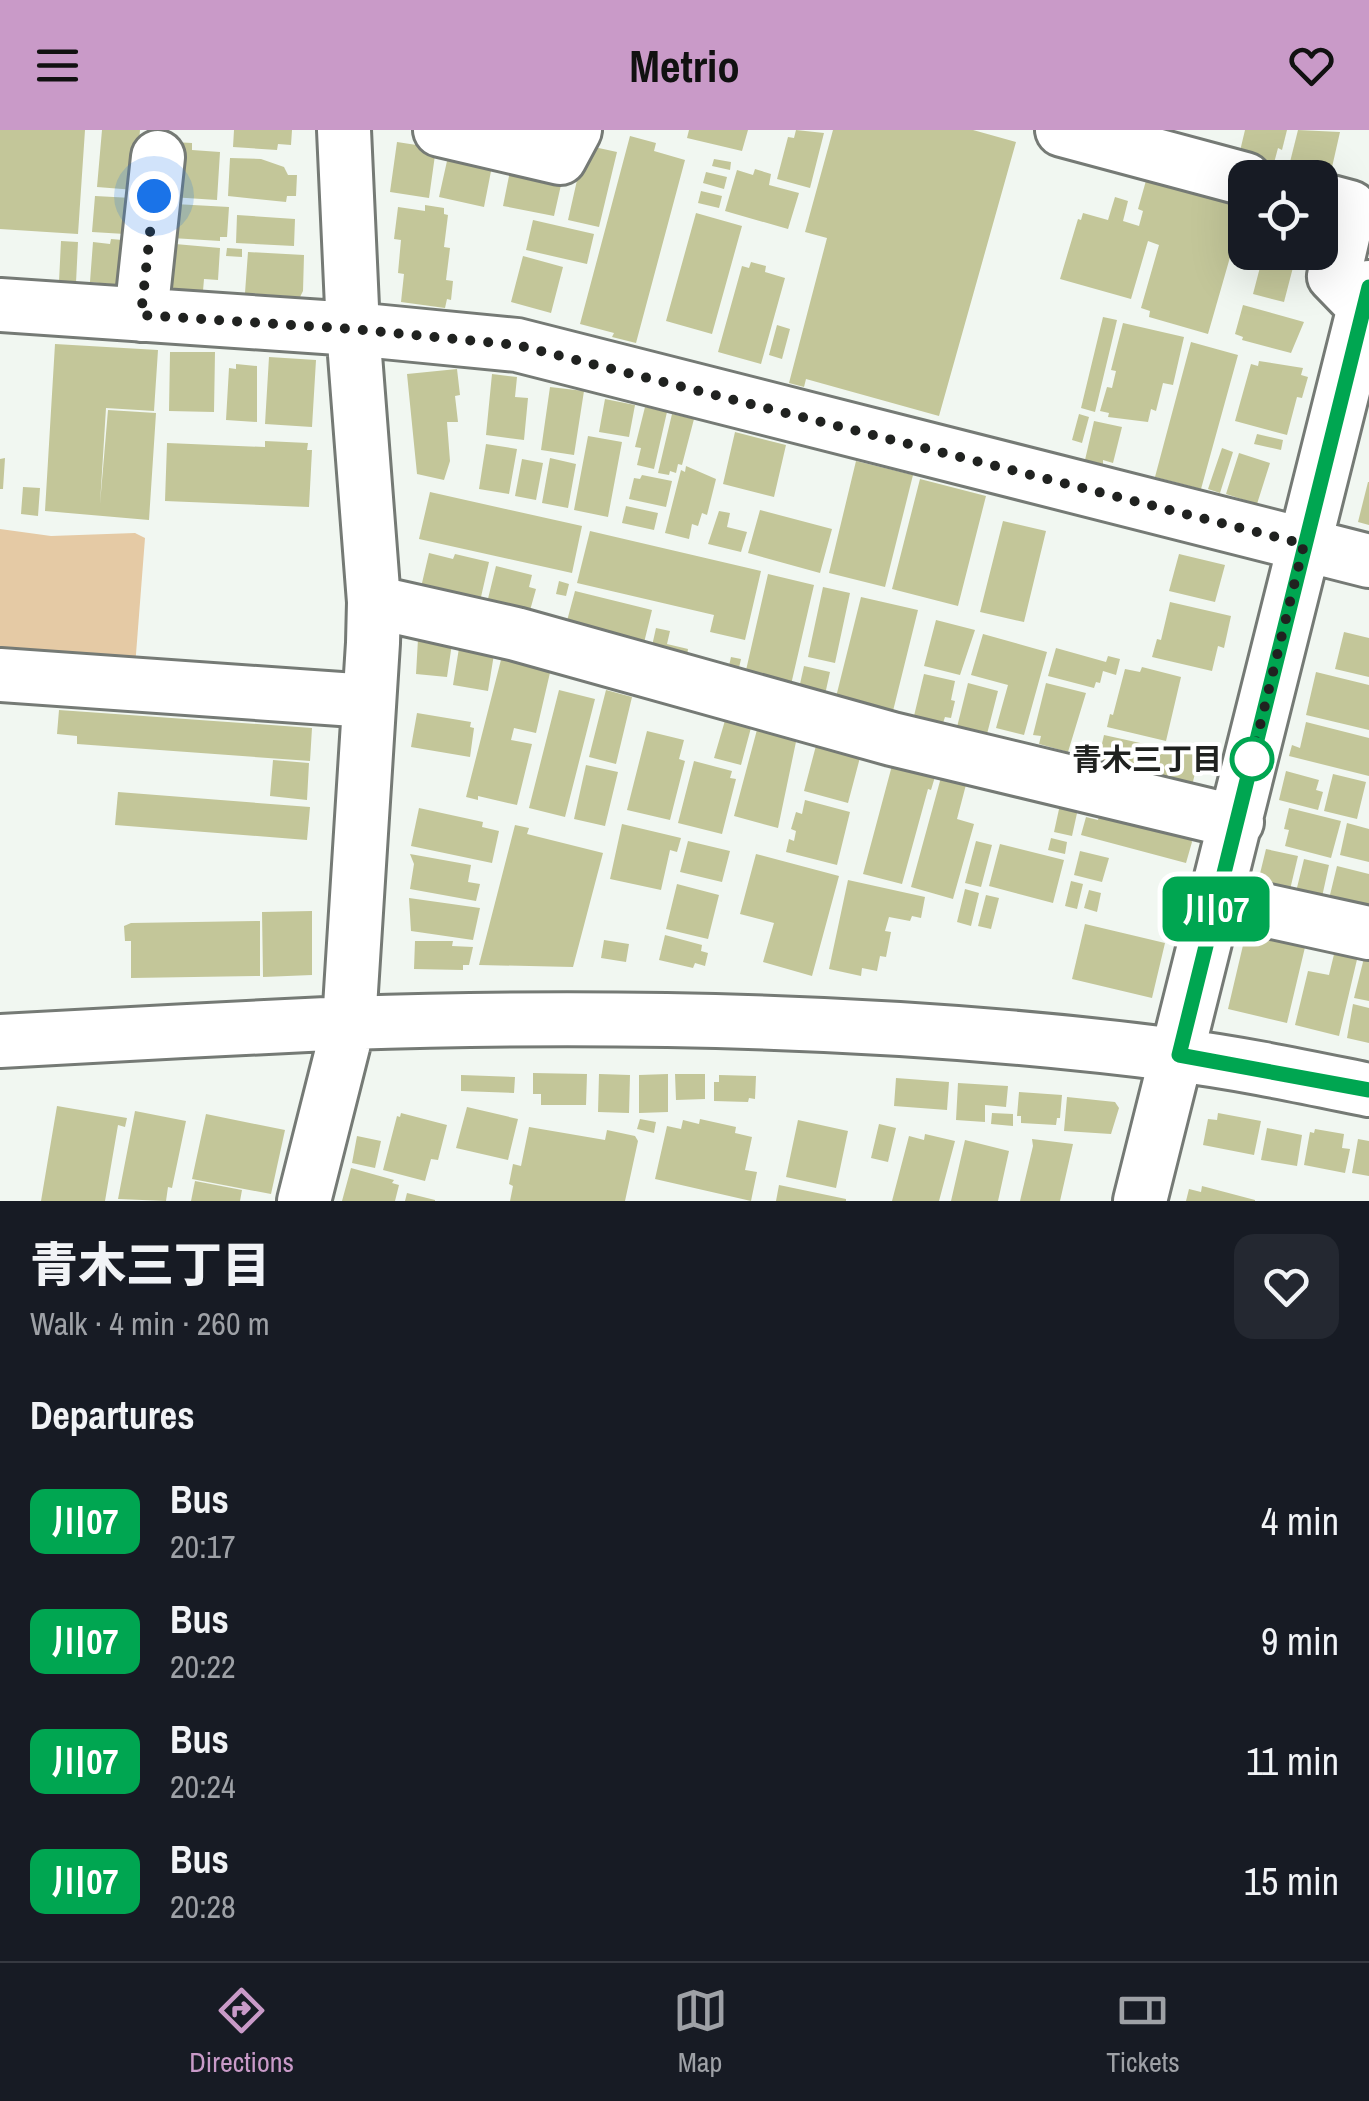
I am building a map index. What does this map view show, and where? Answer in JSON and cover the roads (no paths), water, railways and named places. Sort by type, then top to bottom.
[{"type":"street","points":[[304,1201],[349,1023],[374,602],[352,329],[344,130]]},
{"type":"street","points":[[440,130],[560,158],[575,130]]},
{"type":"street","points":[[1062,130],[1144,141],[1228,173]]},
{"type":"street","points":[[141,315],[158,157]]},
{"type":"street","points":[[1338,204],[1350,207],[1338,259]]},
{"type":"street","points":[[1140,1201],[1366,297],[1334,276],[1335,270]]},
{"type":"street","points":[[0,306],[352,329],[517,345],[1369,561]]},
{"type":"street","points":[[374,602],[516,634],[892,738],[1237,822]]},
{"type":"street","points":[[0,675],[369,701]]},
{"type":"street","points":[[1218,900],[1369,934]]},
{"type":"street","points":[[0,1041],[349,1023],[608,1021],[819,1026],[952,1033],[1179,1055],[1369,1090]]},
{"type":"place","name":"青木三丁目","points":[[1252,759]]}]
